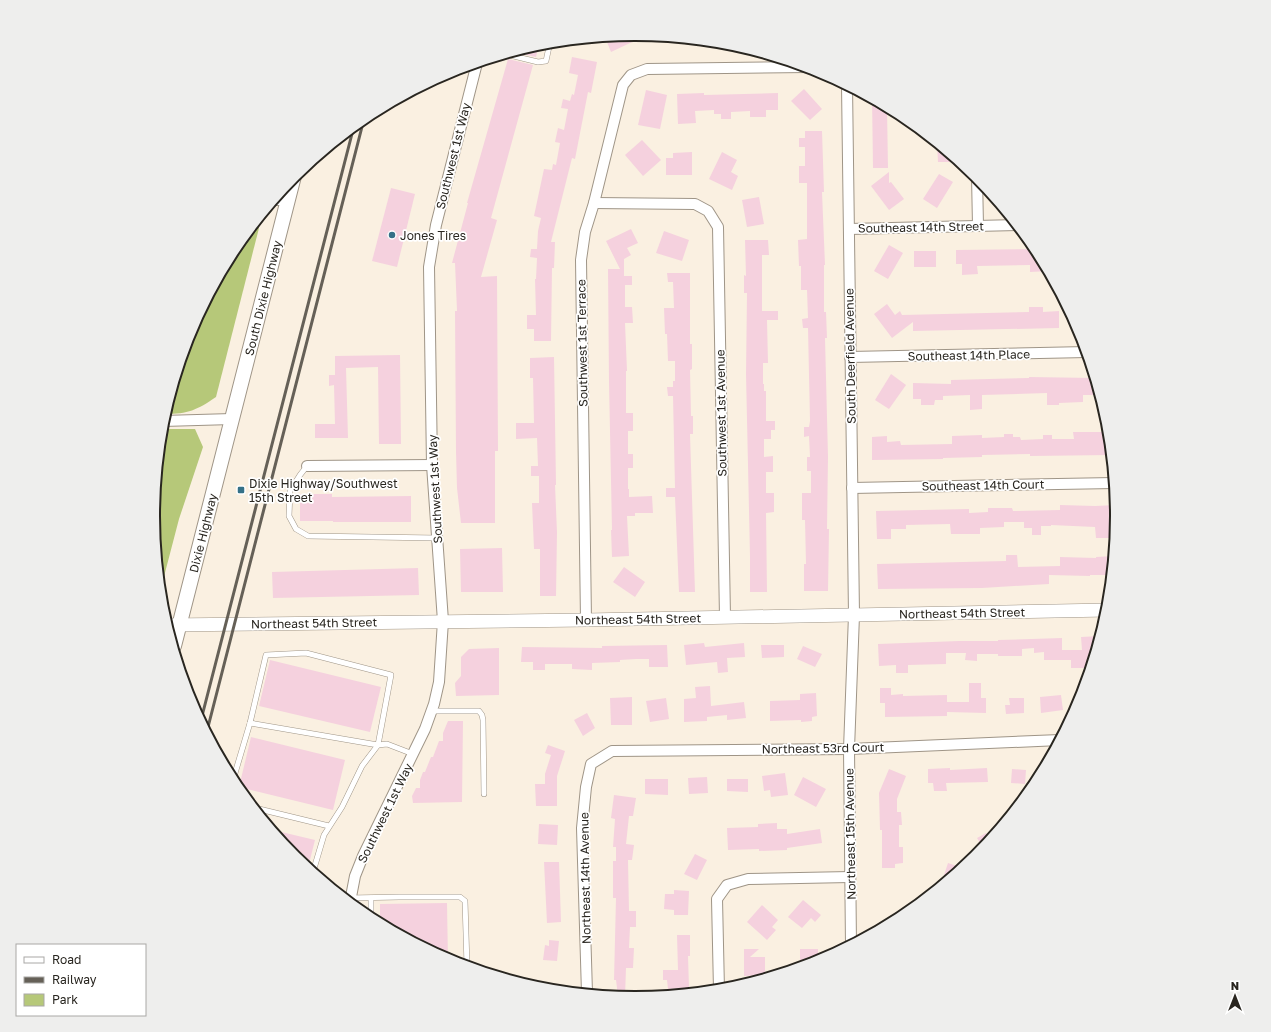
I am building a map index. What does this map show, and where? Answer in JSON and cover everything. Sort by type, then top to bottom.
[{"type":"main road","name":"South Dixie Highway","points":[[232,419],[281,200]]},
{"type":"main road","name":"Dixie Highway","points":[[173,624],[232,419]]},
{"type":"street","name":"Southwest 1st Terrace","points":[[586,620],[581,260],[585,232],[594,203],[623,85],[631,75],[647,69],[791,67]]},
{"type":"street","name":"Southwest 1st Way","points":[[351,896],[355,876],[363,856],[413,754],[431,711],[439,682],[443,621],[432,465],[429,267],[436,225],[477,68]]},
{"type":"street","name":"South Deerfield Avenue","points":[[847,91],[854,621]]},
{"type":"street","points":[[977,186],[978,226]]},
{"type":"street","name":"Southwest 1st Avenue","points":[[594,203],[696,204],[708,211],[718,227],[725,617]]},
{"type":"street","name":"Southeast 14th Street","points":[[849,229],[1011,226]]},
{"type":"street","name":"Southeast 14th Place","points":[[850,358],[1081,352]]},
{"type":"street","points":[[171,421],[232,419]]},
{"type":"street","points":[[307,466],[432,465]]},
{"type":"street","name":"Southeast 14th Court","points":[[852,488],[1109,483]]},
{"type":"street","name":"Northeast 54th Street","points":[[174,625],[725,617],[854,621],[1101,610]]},
{"type":"street","name":"Northeast 15th Avenue","points":[[851,939],[849,749],[854,621]]},
{"type":"street","name":"Northeast 53rd Court","points":[[591,764],[612,750],[849,749],[1054,740]]},
{"type":"street","name":"Northeast 14th Avenue","points":[[587,988],[582,828],[586,787],[591,764]]},
{"type":"street","points":[[719,983],[717,899],[727,885],[748,880],[850,877]]},
{"type":"lane","points":[[515,56],[538,62],[546,61],[549,49]]},
{"type":"lane","points":[[307,466],[290,492],[289,516],[296,530],[308,536],[437,538]]},
{"type":"lane","points":[[236,771],[250,722],[266,655],[306,653],[391,675],[378,745],[362,766],[342,807],[324,835],[315,866]]},
{"type":"lane","points":[[431,711],[479,711],[482,715],[484,720],[484,794]]},
{"type":"lane","points":[[250,722],[378,745],[387,744],[413,754]]},
{"type":"lane","points":[[263,810],[329,826]]},
{"type":"lane","points":[[355,899],[460,897],[465,902],[467,960]]},
{"type":"lane","points":[[371,898],[372,911]]},
{"type":"green space","points":[[259,227],[216,397],[192,410],[172,414],[186,363],[197,334],[209,306],[224,278]]},
{"type":"green space","points":[[169,429],[195,429],[203,447],[179,519],[165,574],[160,516],[165,454]]},
{"type":"building","points":[[634,41],[611,52],[607,42]]},
{"type":"building","points":[[537,51],[536,57],[524,54]]},
{"type":"building","points":[[572,57],[597,62],[591,93],[588,92],[575,159],[572,158],[551,242],[555,242],[554,268],[552,268],[551,341],[534,341],[534,329],[527,329],[527,315],[536,315],[535,279],[537,258],[530,257],[531,249],[537,249],[538,231],[541,218],[534,216],[544,169],[552,170],[553,164],[556,165],[560,143],[555,142],[558,128],[564,130],[568,109],[561,108],[563,99],[570,101],[572,94],[574,95],[578,75],[569,73]]},
{"type":"building","points":[[508,59],[533,65],[491,218],[497,220],[481,277],[497,276],[498,451],[495,451],[495,523],[461,523],[457,488],[456,452],[455,311],[457,311],[455,263],[452,263],[467,203]]},
{"type":"building","points":[[804,89],[822,109],[810,120],[791,101]]},
{"type":"building","points":[[646,90],[667,95],[660,129],[638,125]]},
{"type":"building","points":[[704,93],[704,95],[778,93],[778,110],[766,110],[766,117],[750,117],[750,111],[731,112],[731,119],[721,119],[721,114],[714,114],[714,110],[695,111],[696,123],[678,124],[677,94]]},
{"type":"building","points":[[872,104],[887,114],[888,168],[873,168]]},
{"type":"building","points":[[805,131],[822,131],[824,192],[822,192],[825,265],[824,312],[826,312],[827,338],[825,338],[828,457],[827,529],[829,529],[828,591],[804,591],[804,564],[806,564],[805,520],[802,520],[802,493],[811,493],[811,471],[807,471],[807,457],[810,457],[809,436],[804,437],[804,427],[809,427],[810,421],[808,328],[803,328],[802,319],[808,318],[807,290],[801,290],[801,266],[799,266],[798,240],[807,239],[807,183],[799,183],[799,166],[805,166],[805,147],[799,147],[799,138],[805,138]]},
{"type":"building","points":[[642,140],[661,160],[643,176],[625,155]]},
{"type":"building","points":[[937,149],[952,162],[952,162],[938,162]]},
{"type":"building","points":[[692,152],[692,175],[666,175],[666,158],[673,158],[673,153]]},
{"type":"building","points":[[722,152],[737,160],[731,172],[738,176],[732,190],[709,179]]},
{"type":"building","points":[[889,172],[889,183],[891,182],[904,199],[889,210],[871,186]]},
{"type":"building","points":[[939,174],[953,182],[937,208],[923,199]]},
{"type":"building","points":[[391,188],[415,194],[397,267],[372,261]]},
{"type":"building","points":[[759,197],[764,224],[747,227],[742,200]]},
{"type":"building","points":[[631,229],[638,243],[627,248],[631,255],[624,259],[624,276],[632,276],[632,285],[625,285],[625,307],[632,307],[633,323],[625,323],[627,371],[626,413],[633,413],[633,431],[628,431],[628,454],[633,454],[633,468],[628,468],[628,489],[629,497],[652,496],[653,513],[635,513],[635,516],[627,516],[629,556],[612,557],[608,269],[620,269],[606,241]]},
{"type":"building","points":[[664,231],[689,240],[682,261],[656,253]]},
{"type":"building","points":[[745,240],[768,240],[769,255],[762,255],[762,311],[778,311],[778,320],[767,320],[768,363],[763,363],[763,384],[764,391],[766,391],[766,421],[775,421],[775,430],[771,430],[771,439],[764,439],[764,457],[773,456],[773,472],[766,472],[766,493],[774,493],[774,512],[766,513],[767,592],[750,592],[746,374],[747,293],[744,293],[744,275],[746,276]]},
{"type":"building","points":[[889,245],[903,253],[888,279],[874,271]]},
{"type":"building","points":[[1028,249],[1043,271],[1030,272],[1030,265],[977,266],[978,274],[962,275],[962,264],[956,264],[956,250]]},
{"type":"building","points":[[914,251],[936,251],[936,267],[914,267]]},
{"type":"building","points":[[667,273],[690,273],[690,344],[692,344],[692,369],[690,370],[693,434],[690,434],[695,592],[679,592],[675,497],[666,497],[666,488],[675,488],[673,396],[668,396],[667,387],[673,387],[673,381],[675,381],[675,361],[668,361],[664,308],[674,308],[673,282],[668,282]]},
{"type":"building","points":[[887,304],[895,315],[900,311],[902,315],[1029,312],[1029,307],[1043,307],[1043,312],[1059,311],[1059,328],[913,331],[913,322],[892,338],[874,314]]},
{"type":"building","points":[[400,355],[401,444],[379,444],[378,367],[346,368],[348,438],[315,438],[315,424],[335,424],[334,385],[329,386],[329,375],[335,375],[335,356]]},
{"type":"building","points":[[554,357],[557,532],[556,596],[540,596],[540,549],[534,549],[532,503],[539,503],[539,476],[531,476],[531,466],[538,466],[537,438],[516,439],[516,423],[534,423],[533,378],[530,378],[530,358]]},
{"type":"building","points":[[891,374],[906,385],[889,409],[875,400]]},
{"type":"building","points":[[1089,378],[1094,395],[1083,395],[1083,402],[1047,405],[1047,393],[982,395],[982,409],[970,410],[970,395],[943,396],[943,400],[935,400],[934,405],[921,405],[921,399],[913,399],[913,383],[951,384],[951,380]]},
{"type":"building","points":[[1073,432],[1102,432],[1106,455],[982,455],[982,457],[943,459],[872,460],[872,437],[887,436],[887,442],[900,441],[901,445],[952,444],[952,436],[982,435],[982,438],[1004,437],[1004,434],[1013,434],[1013,437],[1020,437],[1021,440],[1043,439],[1043,435],[1052,435],[1052,439],[1074,439]]},
{"type":"building","points":[[300,494],[332,494],[332,497],[411,496],[411,522],[300,521]]},
{"type":"building","points":[[1060,505],[1110,505],[1109,538],[1096,538],[1095,527],[1041,526],[1041,535],[1032,535],[1032,528],[1024,528],[1024,522],[1004,522],[1004,527],[980,528],[980,534],[951,534],[950,524],[906,525],[906,529],[891,529],[891,539],[877,539],[876,511],[969,509],[969,513],[988,512],[988,508],[1012,508],[1013,511],[1060,510]]},
{"type":"building","points":[[502,548],[503,592],[461,592],[460,549]]},
{"type":"building","points":[[1006,555],[1017,555],[1018,567],[1060,566],[1060,557],[1096,558],[1108,556],[1106,575],[1049,575],[1049,584],[982,588],[878,589],[877,564],[1006,561]]},
{"type":"building","points":[[624,567],[645,582],[635,597],[613,582]]},
{"type":"building","points":[[418,568],[419,595],[273,598],[272,572]]},
{"type":"building","points":[[1095,636],[1085,668],[1071,668],[1071,660],[1044,660],[1044,652],[1034,653],[1034,648],[1022,649],[1022,656],[977,654],[977,661],[965,660],[966,653],[946,653],[946,664],[908,665],[908,673],[896,673],[896,665],[879,666],[878,644],[1062,638],[1062,650],[1082,650],[1081,637]]},
{"type":"building","points":[[704,643],[705,647],[744,643],[745,657],[727,658],[728,672],[718,673],[717,662],[686,665],[684,645]]},
{"type":"building","points":[[667,645],[668,667],[649,667],[649,659],[636,659],[620,660],[620,662],[592,663],[592,670],[572,669],[572,664],[545,664],[545,670],[533,670],[533,662],[521,662],[522,647],[602,648],[602,646]]},
{"type":"building","points":[[761,645],[784,645],[784,657],[762,658]]},
{"type":"building","points":[[803,646],[822,654],[815,667],[797,659]]},
{"type":"building","points":[[499,648],[499,695],[456,696],[455,683],[461,676],[461,657],[469,649]]},
{"type":"building","points":[[270,660],[381,687],[370,732],[259,706]]},
{"type":"building","points":[[969,683],[981,683],[981,698],[986,698],[986,713],[947,712],[947,716],[885,717],[885,703],[880,703],[880,688],[891,688],[891,695],[947,695],[947,702],[969,702]]},
{"type":"building","points":[[710,686],[711,706],[744,702],[746,718],[727,720],[727,715],[707,717],[707,721],[684,722],[684,699],[696,698],[695,687]]},
{"type":"building","points":[[816,693],[817,716],[812,717],[812,721],[770,721],[770,701],[800,700],[800,694]]},
{"type":"building","points":[[1061,695],[1063,710],[1041,713],[1040,697]]},
{"type":"building","points":[[632,697],[632,725],[611,725],[610,698]]},
{"type":"building","points":[[666,698],[669,719],[650,722],[646,701]]},
{"type":"building","points":[[1009,698],[1024,698],[1024,713],[1006,714],[1005,705],[1010,705]]},
{"type":"building","points":[[587,713],[595,728],[583,736],[574,720]]},
{"type":"building","points":[[448,721],[463,721],[462,802],[413,803],[412,796],[416,788],[420,788],[420,780],[423,772],[425,772],[431,757],[433,757],[439,741],[443,741],[443,733]]},
{"type":"building","points":[[251,737],[345,760],[333,810],[248,789],[241,780]]},
{"type":"building","points":[[548,745],[565,751],[557,776],[557,806],[536,806],[535,784],[545,784],[545,774],[551,755],[545,753]]},
{"type":"building","points":[[950,768],[950,770],[987,768],[988,782],[946,783],[947,791],[934,791],[933,783],[928,783],[928,769]]},
{"type":"building","points":[[889,769],[906,776],[897,799],[897,812],[901,812],[902,825],[899,825],[899,847],[903,847],[903,863],[895,864],[895,868],[882,868],[882,830],[880,830],[879,793]]},
{"type":"building","points":[[1012,769],[1026,770],[1025,784],[1011,783]]},
{"type":"building","points":[[785,773],[788,795],[771,797],[770,790],[764,791],[762,776]]},
{"type":"building","points":[[707,777],[708,793],[689,794],[688,778]]},
{"type":"building","points":[[803,777],[826,789],[816,807],[794,795]]},
{"type":"building","points":[[645,779],[668,779],[668,795],[645,794]]},
{"type":"building","points":[[727,779],[748,779],[748,792],[727,791]]},
{"type":"building","points":[[614,795],[636,798],[633,816],[629,816],[626,844],[634,845],[632,860],[628,860],[629,911],[636,911],[636,927],[630,927],[629,948],[634,948],[633,968],[626,968],[625,991],[617,990],[616,980],[614,980],[616,898],[613,898],[613,861],[616,861],[616,847],[613,847],[615,819],[611,818]]},
{"type":"building","points":[[777,823],[777,829],[787,829],[787,834],[820,829],[822,843],[787,848],[787,850],[728,850],[727,828],[758,827],[758,824]]},
{"type":"building","points":[[539,824],[558,825],[557,845],[538,844]]},
{"type":"building","points":[[281,832],[315,840],[310,861]]},
{"type":"building","points":[[986,833],[987,835],[980,843],[977,838]]},
{"type":"building","points":[[695,854],[707,860],[697,880],[684,874]]},
{"type":"building","points":[[544,862],[559,862],[561,922],[547,923]]},
{"type":"building","points":[[948,863],[957,866],[946,876],[944,875]]},
{"type":"building","points":[[674,890],[689,891],[688,915],[674,915],[674,910],[664,909],[665,894],[674,894]]},
{"type":"building","points":[[803,900],[821,915],[815,922],[811,918],[802,928],[788,917]]},
{"type":"building","points":[[447,903],[448,952],[425,942],[380,916],[380,904]]},
{"type":"building","points":[[762,905],[778,920],[772,927],[776,930],[767,940],[747,922]]},
{"type":"building","points":[[677,935],[690,935],[690,956],[688,956],[689,988],[668,989],[667,980],[663,980],[663,970],[678,970]]},
{"type":"building","points":[[549,940],[559,941],[557,961],[543,960],[545,945],[549,946]]},
{"type":"building","points":[[744,949],[759,949],[750,957],[765,957],[765,973],[756,975],[744,976]]},
{"type":"building","points":[[800,949],[818,949],[818,955],[800,961]]},
{"type":"railway","points":[[209,725],[362,128]]},
{"type":"railway","points":[[203,712],[352,135]]},
{"type":"place","name":"Jones Tires","points":[[392,235]]},
{"type":"place","name":"Dixie Highway/Southwest 15th Street","points":[[241,490]]}]
